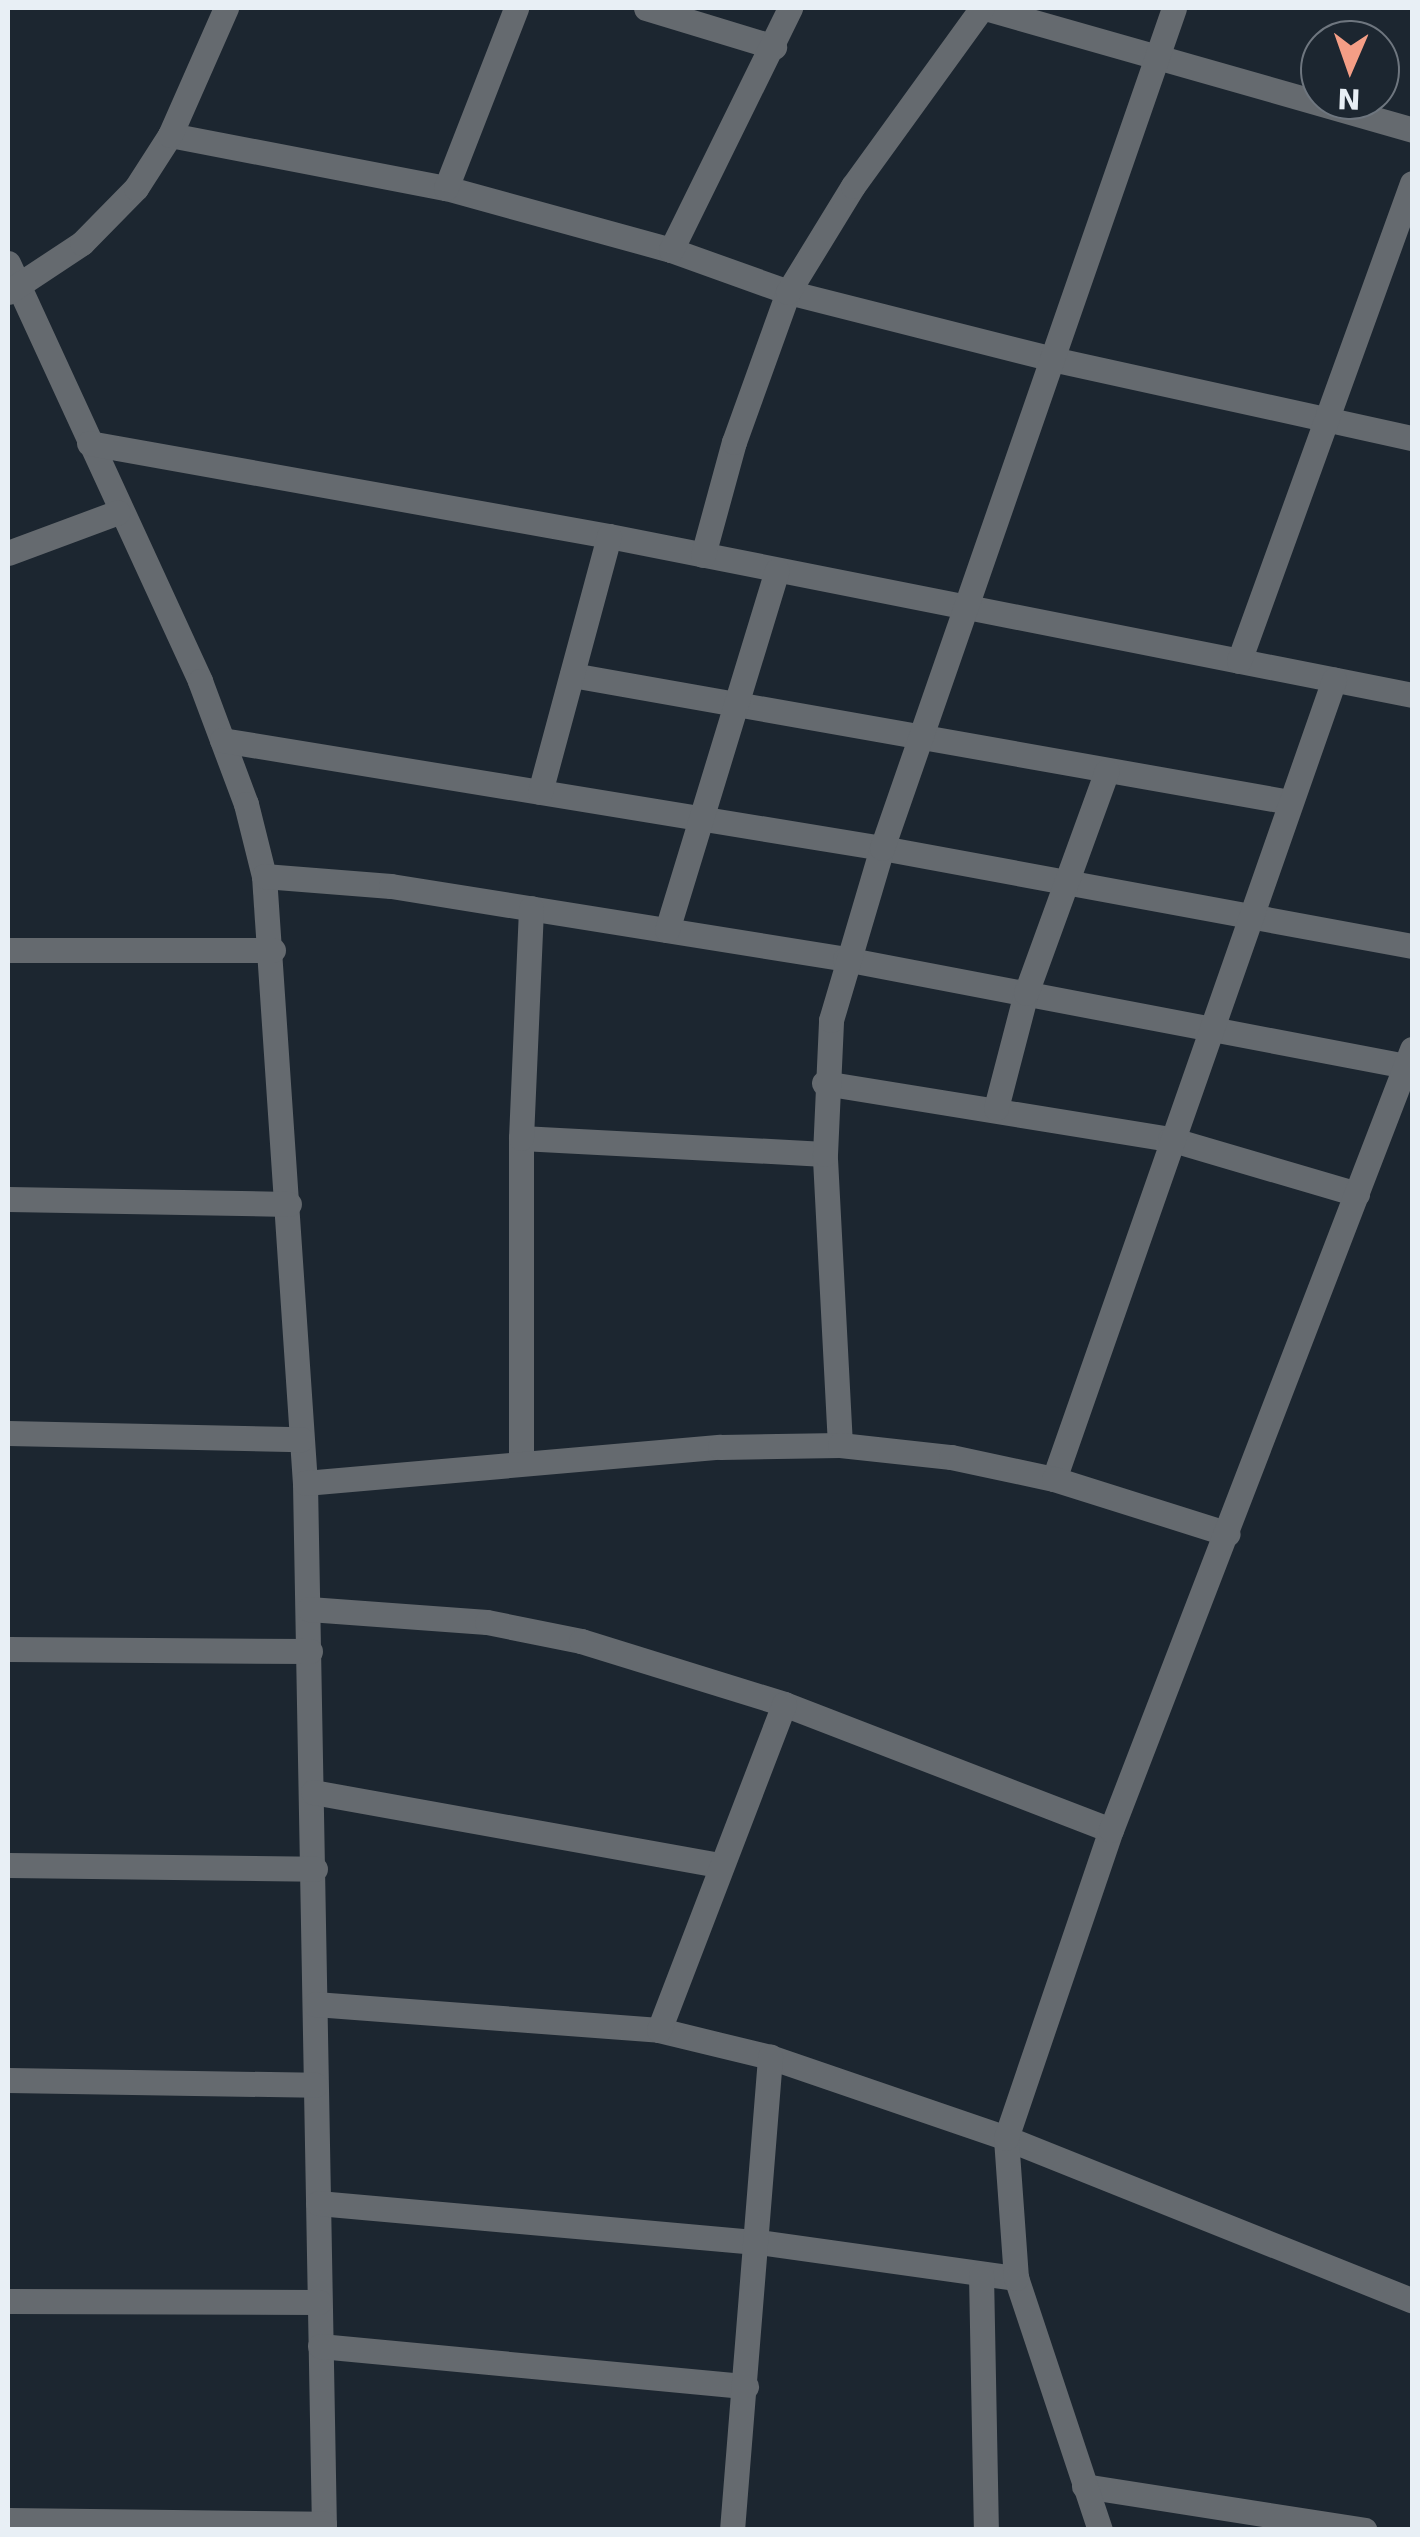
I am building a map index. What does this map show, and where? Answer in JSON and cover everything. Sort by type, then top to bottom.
[{"type":"street","points":[[14,290],[82,243],[136,188],[170,136],[226,8]]},
{"type":"street","points":[[446,188],[516,8]]},
{"type":"street","points":[[646,8],[774,47]]},
{"type":"street","points":[[671,250],[790,8]]},
{"type":"street","points":[[703,555],[750,392],[788,292],[854,186],[984,8],[1412,130]]},
{"type":"street","points":[[840,1445],[824,1084],[846,959],[1174,8]]},
{"type":"street","points":[[170,136],[446,188],[671,250],[788,292],[1052,359],[1412,438]]},
{"type":"street","points":[[1239,661],[1412,183]]},
{"type":"street","points":[[8,264],[14,290],[222,740],[264,876],[273,950],[289,1204],[309,1609],[324,2527],[8,2520]]},
{"type":"street","points":[[88,443],[609,536],[1412,695]]},
{"type":"street","points":[[8,554],[118,512]]},
{"type":"street","points":[[540,792],[609,536]]},
{"type":"street","points":[[667,930],[777,570]]},
{"type":"street","points":[[572,675],[919,740],[1290,802]]},
{"type":"street","points":[[1054,1479],[1334,680]]},
{"type":"street","points":[[222,740],[882,848],[1412,946]]},
{"type":"street","points":[[996,1108],[1026,994],[1107,771]]},
{"type":"street","points":[[264,876],[531,908],[846,959],[1209,1028],[1409,1058],[1112,1830],[1006,2138],[1016,2278],[1100,2530]]},
{"type":"street","points":[[521,1462],[522,1138],[531,908]]},
{"type":"street","points":[[8,950],[273,950]]},
{"type":"street","points":[[824,1084],[996,1108],[1170,1139],[1357,1194]]},
{"type":"street","points":[[522,1138],[826,1154]]},
{"type":"street","points":[[8,1199],[289,1204]]},
{"type":"street","points":[[8,1433],[301,1440]]},
{"type":"street","points":[[304,1483],[521,1462],[840,1445],[952,1457],[1054,1479],[1228,1534]]},
{"type":"street","points":[[309,1609],[487,1622],[581,1641],[784,1704],[1112,1830]]},
{"type":"street","points":[[8,1649],[310,1651]]},
{"type":"street","points":[[659,2030],[719,1865],[784,1704]]},
{"type":"street","points":[[314,1792],[719,1865]]},
{"type":"street","points":[[8,1865],[316,1869]]},
{"type":"street","points":[[315,2004],[659,2030],[770,2057],[1006,2138],[1412,2300]]},
{"type":"street","points":[[732,2530],[759,2242],[770,2057]]},
{"type":"street","points":[[8,2080],[315,2085]]},
{"type":"street","points":[[318,2202],[759,2242],[1016,2278]]},
{"type":"street","points":[[981,2274],[986,2530]]},
{"type":"street","points":[[8,2300],[320,2302]]},
{"type":"street","points":[[320,2346],[746,2386]]},
{"type":"street","points":[[1084,2486],[1365,2530]]}]
